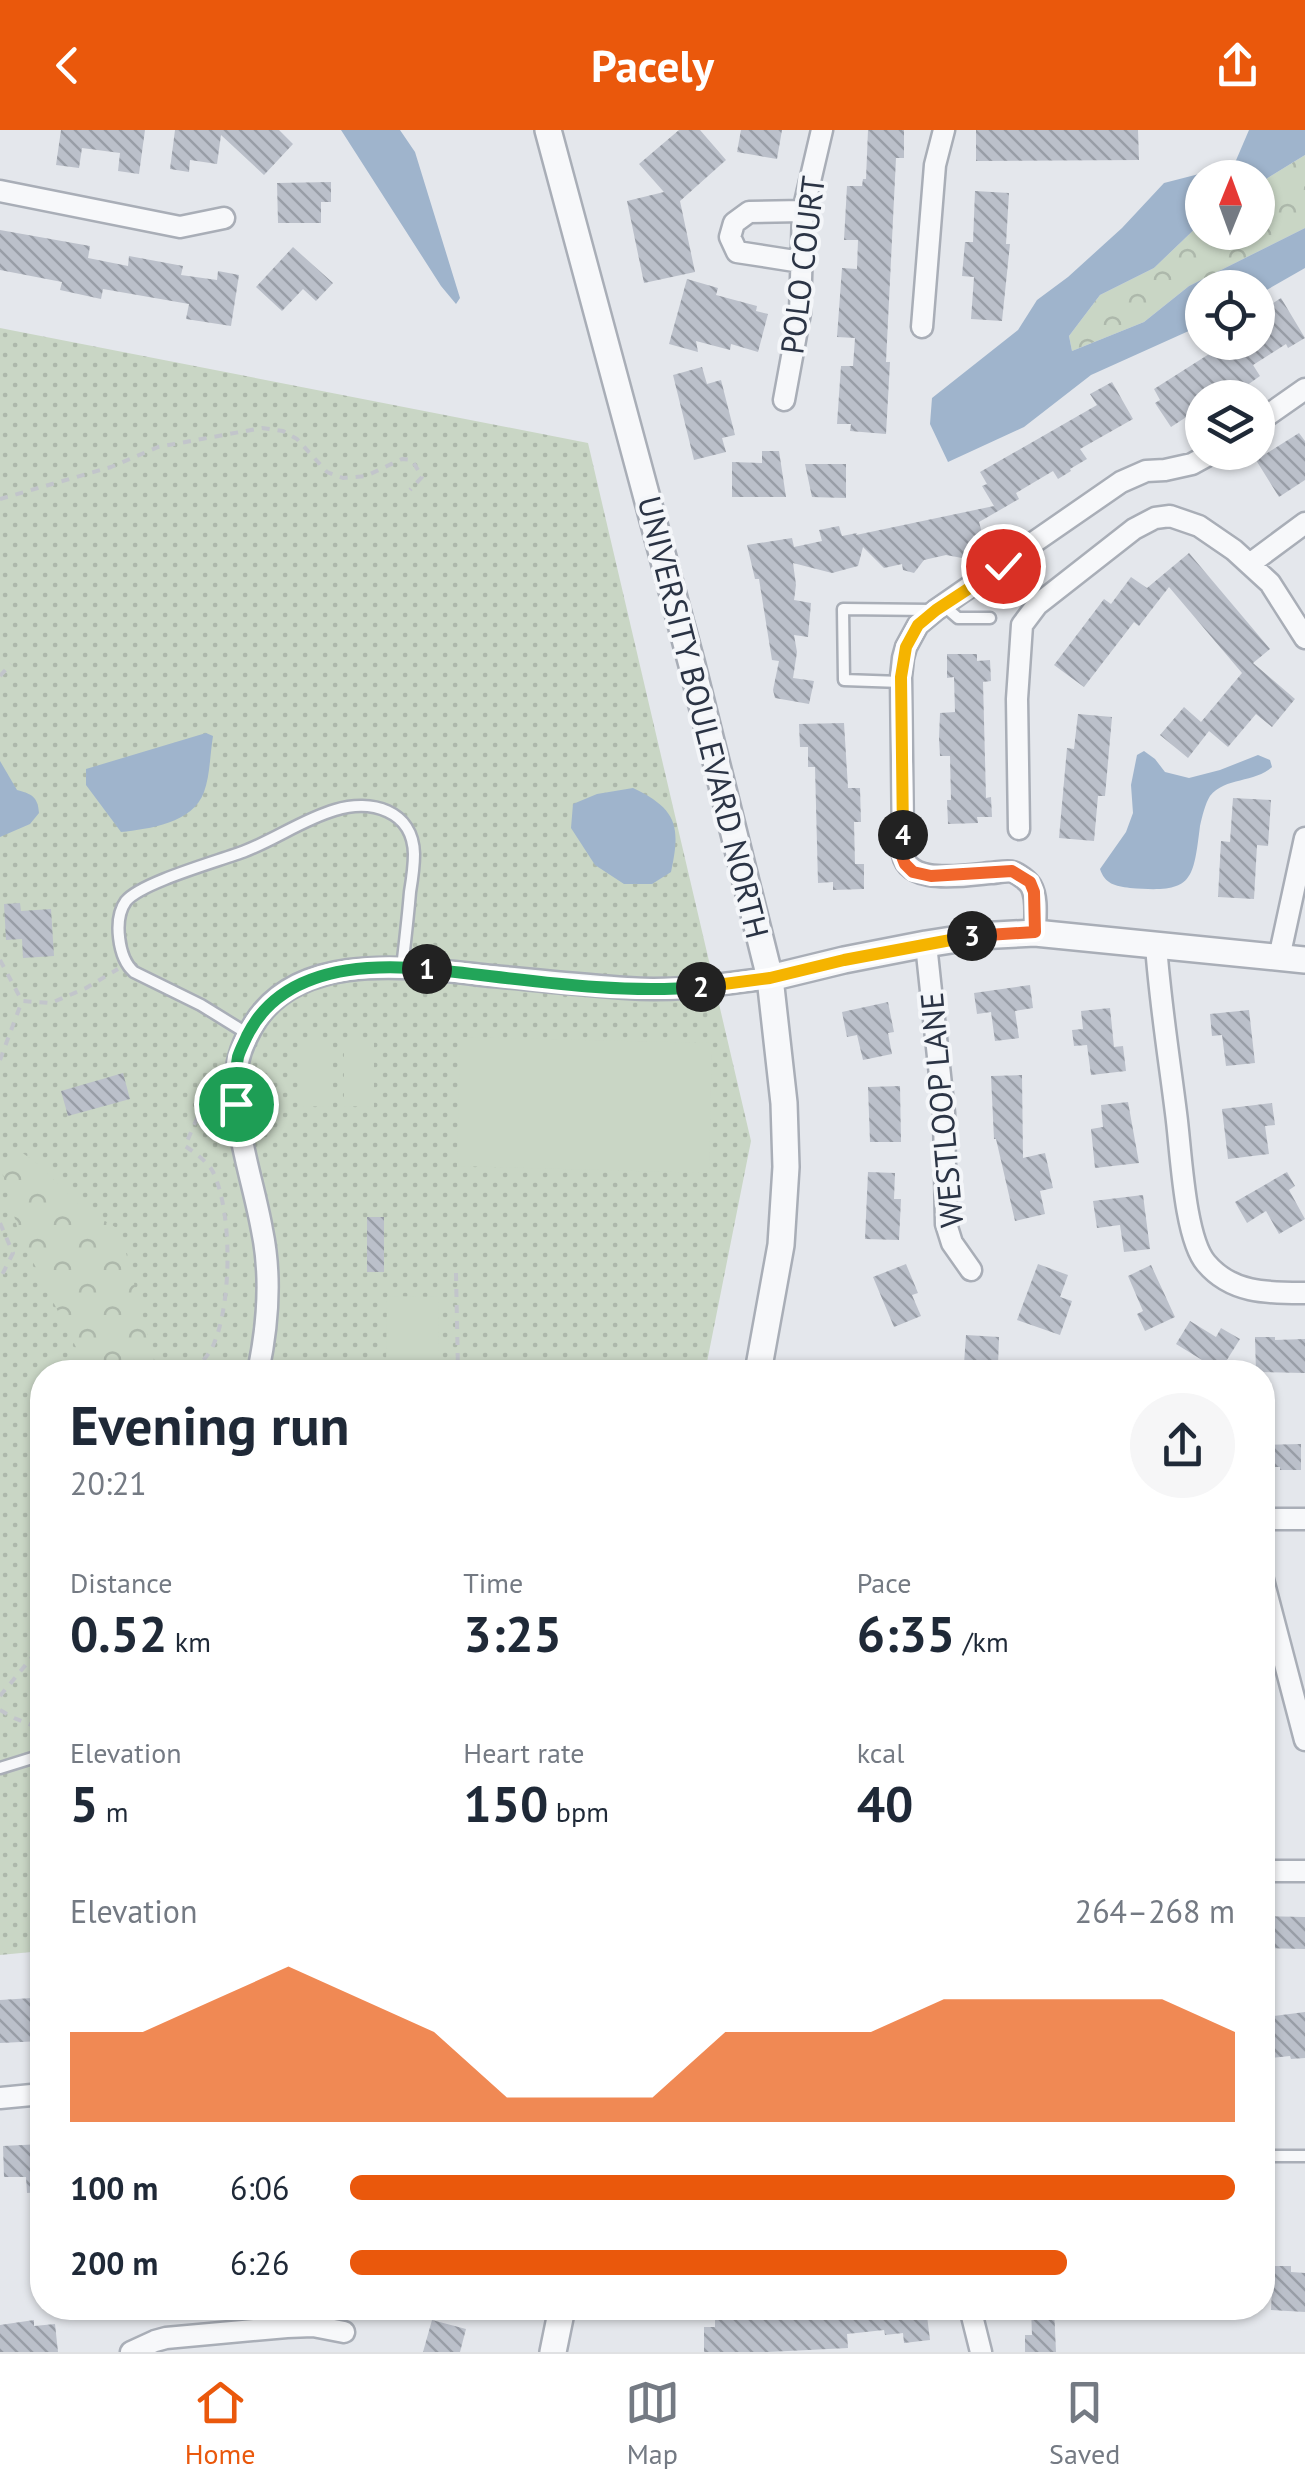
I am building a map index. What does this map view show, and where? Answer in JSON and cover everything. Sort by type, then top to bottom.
[{"type":"street","name":"UNIVERSITY BOULEVARD NORTH","points":[[548,130],[692,665],[770,978],[784,1104],[786,1167],[781,1245],[760,1360]]},
{"type":"street","name":"POLO COURT","points":[[784,400],[800,313],[803,211],[822,130]]},
{"type":"street","points":[[922,326],[935,165],[944,130]]},
{"type":"street","points":[[0,192],[180,227],[224,218]]},
{"type":"street","points":[[802,262],[737,252],[730,237],[734,223],[748,212],[803,211]]},
{"type":"street","points":[[1275,410],[1305,389]]},
{"type":"street","points":[[1035,932],[1034,892],[1030,882],[1012,871],[931,876],[913,872],[905,864],[901,854],[901,682],[906,647],[918,625],[940,608],[1121,482],[1146,471],[1185,466]]},
{"type":"street","points":[[1019,829],[1017,699],[1022,626],[1037,605],[1134,529],[1155,518],[1170,516],[1200,526],[1270,583],[1305,638]]},
{"type":"street","points":[[1251,564],[1305,523]]},
{"type":"street","points":[[261,1360],[266,1336],[267,1258],[240,1136],[236,1092],[239,1053],[262,1010],[306,981],[363,968],[402,968],[668,990],[770,978],[926,944],[1035,932],[1292,959],[1305,838]]},
{"type":"street","name":"WESTLOOP LANE","points":[[926,944],[944,1113],[946,1224],[952,1243],[971,1270]]},
{"type":"street","points":[[1156,945],[1189,1214],[1198,1250],[1228,1282],[1266,1293],[1305,1293]]},
{"type":"street","points":[[1275,1519],[1305,1519]]},
{"type":"street","points":[[1275,1626],[1305,1740]]},
{"type":"street","points":[[1275,1870],[1305,1871]]},
{"type":"street","points":[[0,2098],[30,2095]]},
{"type":"street","points":[[553,2352],[560,2320]]},
{"type":"street","points":[[973,2320],[981,2352]]},
{"type":"street","points":[[132,2352],[166,2338],[270,2328],[313,2326],[344,2332]]},
{"type":"lane","points":[[901,682],[844,680],[843,608],[940,608],[958,618],[990,618]]},
{"type":"lane","points":[[248,1034],[126,964],[120,942],[125,902],[142,889],[249,850],[319,815],[359,804],[378,806],[394,814],[408,831],[414,851],[402,968]]},
{"type":"lane","points":[[0,1768],[30,1759]]},
{"type":"lane","points":[[1275,2156],[1305,2156]]},
{"type":"path","points":[[0,500],[158,448],[262,428],[283,431],[297,439],[326,472],[343,478],[366,476],[402,459],[412,460],[422,477],[410,490]]},
{"type":"path","points":[[0,676],[11,664]]},
{"type":"path","points":[[0,960],[22,1001],[0,1060]]},
{"type":"path","points":[[22,1001],[51,1002],[86,988],[126,964]]},
{"type":"path","points":[[203,1360],[211,1350],[220,1324],[227,1282],[226,1216],[212,1170],[185,1146],[215,1078]]},
{"type":"path","points":[[0,1223],[13,1253],[0,1278]]},
{"type":"path","points":[[456,1272],[458,1360]]},
{"type":"path","points":[[0,1696],[30,1661]]},
{"type":"path","points":[[0,1710],[30,1724]]},
{"type":"green space","points":[[1305,155],[1305,228],[1275,243],[1275,174]]},
{"type":"green space","points":[[1185,238],[1185,250],[1261,250],[1221,270],[1185,270],[1185,289],[1144,322],[1072,351],[1069,336],[1100,295],[1154,268]]},
{"type":"green space","points":[[0,328],[588,443],[751,1141],[707,1360],[30,1360],[30,1952],[0,1955]]},
{"type":"green space","points":[[460,1037],[712,1043],[709,1173],[457,1166]]},
{"type":"green space","points":[[302,1041],[333,1041],[333,1107],[302,1106]]},
{"type":"green space","points":[[344,1041],[374,1041],[374,1107],[344,1106]]},
{"type":"green space","points":[[17,1149],[80,1206],[120,1230],[154,1360],[82,1360],[19,1234],[2,1171]]},
{"type":"green space","points":[[387,1296],[439,1297],[438,1360],[386,1360]]},
{"type":"water","points":[[341,130],[400,130],[415,152],[460,298],[456,304],[441,286]]},
{"type":"water","points":[[1249,130],[1305,130],[1305,155],[1275,174],[1275,160],[1236,160]]},
{"type":"water","points":[[1185,178],[1185,238],[1154,268],[1100,295],[1069,336],[1072,351],[1144,322],[1185,289],[1185,333],[1091,375],[1024,427],[948,462],[930,424],[932,398],[1018,330],[1037,300],[1122,228],[1164,183]]},
{"type":"water","points":[[1305,228],[1305,268],[1275,285],[1275,270],[1221,270],[1261,250],[1275,250],[1275,243]]},
{"type":"water","points":[[206,733],[213,736],[204,792],[190,811],[169,822],[121,832],[86,785],[86,769]]},
{"type":"water","points":[[1144,751],[1165,772],[1189,778],[1258,755],[1270,760],[1272,767],[1224,786],[1210,796],[1191,872],[1178,886],[1151,889],[1115,885],[1100,869],[1126,832],[1133,813],[1131,785],[1137,755]]},
{"type":"water","points":[[0,761],[17,790],[36,800],[39,813],[30,824],[0,837]]},
{"type":"water","points":[[633,788],[667,812],[675,831],[671,872],[652,884],[624,884],[595,865],[571,828],[573,804],[597,794]]},
{"type":"building","points":[[61,130],[145,130],[139,174],[118,171],[120,153],[82,148],[79,168],[56,165]]},
{"type":"building","points":[[175,130],[279,130],[293,144],[264,175],[221,135],[217,164],[190,160],[189,172],[170,169]]},
{"type":"building","points":[[679,130],[700,130],[726,160],[680,201],[695,272],[644,283],[627,201],[664,192],[639,164]]},
{"type":"building","points":[[741,130],[782,130],[777,159],[737,152]]},
{"type":"building","points":[[868,130],[904,130],[904,158],[896,158],[886,434],[850,431],[851,424],[837,424],[841,366],[853,366],[855,338],[837,337],[842,268],[857,269],[858,240],[844,240],[847,186],[862,186],[866,179]]},
{"type":"building","points":[[976,130],[1138,130],[1139,160],[976,161]]},
{"type":"building","points":[[331,182],[331,202],[321,202],[321,223],[278,223],[277,183]]},
{"type":"building","points":[[975,191],[1009,193],[1006,244],[1010,244],[1002,321],[971,319],[974,277],[962,276],[965,242],[973,242]]},
{"type":"building","points":[[0,230],[90,246],[88,258],[128,266],[129,256],[183,266],[181,275],[217,280],[218,271],[239,275],[231,326],[186,319],[189,304],[103,289],[101,299],[60,290],[62,282],[0,270]]},
{"type":"building","points":[[293,247],[333,283],[316,301],[303,289],[282,311],[256,287]]},
{"type":"building","points":[[687,279],[718,288],[716,295],[757,306],[756,311],[768,314],[758,352],[731,344],[730,350],[696,341],[698,352],[669,344]]},
{"type":"building","points":[[1281,298],[1305,338],[1275,351],[1275,302]]},
{"type":"building","points":[[1200,360],[1261,360],[1253,365],[1260,376],[1254,380],[1185,380],[1185,418],[1171,427],[1155,403],[1160,400],[1154,389]]},
{"type":"building","points":[[702,367],[707,384],[721,380],[735,435],[722,438],[726,452],[694,460],[673,375]]},
{"type":"building","points":[[1112,382],[1133,419],[1080,449],[1087,459],[1071,471],[1058,479],[1053,471],[1016,493],[1019,499],[979,522],[983,537],[978,554],[924,560],[914,573],[903,570],[902,564],[884,568],[863,547],[858,566],[832,573],[793,563],[794,600],[811,603],[808,637],[794,635],[797,652],[793,678],[814,681],[809,704],[775,698],[779,661],[772,660],[759,579],[755,579],[747,545],[792,538],[794,547],[822,541],[819,530],[839,526],[842,536],[856,535],[994,506],[982,486],[987,484],[980,472],[1097,405],[1090,394]]},
{"type":"building","points":[[1299,433],[1305,441],[1305,480],[1279,497],[1262,470],[1275,470],[1275,448]]},
{"type":"building","points":[[762,451],[779,451],[786,497],[732,497],[732,462],[762,463]]},
{"type":"building","points":[[805,464],[846,464],[846,498],[812,497]]},
{"type":"building","points":[[1189,553],[1270,649],[1253,663],[1295,699],[1272,727],[1256,714],[1228,747],[1209,731],[1188,758],[1160,735],[1184,707],[1201,722],[1242,673],[1169,587],[1139,626],[1134,622],[1084,687],[1054,665],[1104,599],[1111,604],[1131,577],[1147,588]]},
{"type":"building","points":[[947,654],[977,654],[977,661],[990,660],[991,681],[983,682],[986,798],[991,797],[992,817],[977,817],[978,823],[948,824],[950,756],[940,756],[939,739],[940,713],[955,712],[954,677],[947,678]]},
{"type":"building","points":[[1078,714],[1112,717],[1105,796],[1098,796],[1094,841],[1059,838],[1067,748],[1074,749]]},
{"type":"building","points":[[844,723],[848,788],[860,788],[861,822],[854,822],[855,864],[864,864],[864,889],[833,890],[833,882],[818,883],[815,767],[808,767],[808,747],[800,747],[799,724]]},
{"type":"building","points":[[1233,798],[1271,800],[1268,846],[1257,845],[1254,899],[1218,897],[1221,841],[1230,842]]},
{"type":"building","points":[[20,903],[21,911],[51,909],[54,956],[23,958],[22,939],[6,940],[4,904]]},
{"type":"building","points":[[1030,985],[1033,1008],[1015,1011],[1019,1038],[995,1041],[991,1012],[977,1014],[974,993]]},
{"type":"building","points":[[888,1002],[894,1032],[888,1033],[892,1054],[863,1060],[857,1035],[847,1037],[842,1012]]},
{"type":"building","points":[[1110,1008],[1114,1047],[1123,1046],[1126,1071],[1091,1075],[1087,1045],[1074,1046],[1072,1030],[1083,1029],[1081,1011]]},
{"type":"building","points":[[1249,1010],[1255,1063],[1226,1066],[1222,1035],[1212,1036],[1210,1014]]},
{"type":"building","points":[[123,1073],[130,1099],[68,1116],[61,1091]]},
{"type":"building","points":[[1022,1075],[1023,1158],[1045,1153],[1053,1188],[1040,1191],[1045,1214],[1015,1221],[994,1139],[991,1076]]},
{"type":"building","points":[[900,1086],[901,1142],[870,1142],[868,1087]]},
{"type":"building","points":[[1128,1102],[1139,1163],[1095,1168],[1091,1129],[1103,1127],[1101,1105]]},
{"type":"building","points":[[1272,1103],[1275,1125],[1265,1126],[1269,1154],[1228,1159],[1222,1109]]},
{"type":"building","points":[[868,1172],[895,1173],[894,1199],[901,1199],[899,1240],[865,1239]]},
{"type":"building","points":[[1287,1172],[1295,1186],[1289,1190],[1305,1219],[1279,1234],[1266,1211],[1247,1223],[1235,1202]]},
{"type":"building","points":[[1143,1195],[1150,1249],[1124,1252],[1120,1225],[1097,1228],[1093,1201]]},
{"type":"building","points":[[367,1217],[384,1217],[384,1272],[367,1272]]},
{"type":"building","points":[[906,1264],[918,1293],[912,1295],[921,1316],[894,1327],[873,1277]]},
{"type":"building","points":[[1038,1264],[1068,1275],[1060,1297],[1072,1301],[1060,1335],[1017,1320]]},
{"type":"building","points":[[1151,1265],[1175,1317],[1145,1331],[1137,1314],[1143,1311],[1128,1276]]},
{"type":"building","points":[[1190,1321],[1216,1337],[1221,1328],[1240,1339],[1227,1360],[1202,1360],[1176,1344]]},
{"type":"building","points":[[966,1335],[999,1337],[998,1360],[964,1360]]},
{"type":"building","points":[[1255,1337],[1305,1339],[1305,1373],[1275,1372],[1275,1360],[1256,1360]]},
{"type":"building","points":[[1301,1444],[1301,1470],[1275,1467],[1275,1445]]},
{"type":"building","points":[[1275,1916],[1305,1917],[1305,1949],[1275,1948]]},
{"type":"building","points":[[30,1998],[30,2042],[0,2043],[0,2000]]},
{"type":"building","points":[[1305,2012],[1305,2058],[1275,2058],[1275,2016]]},
{"type":"building","points":[[30,2145],[30,2193],[26,2177],[4,2177],[3,2146]]},
{"type":"building","points":[[1275,2266],[1291,2266],[1291,2272],[1305,2273],[1305,2312],[1275,2310]]},
{"type":"building","points":[[34,2320],[34,2326],[55,2324],[58,2352],[0,2352],[0,2325]]},
{"type":"building","points":[[432,2320],[466,2329],[460,2352],[423,2352]]},
{"type":"building","points":[[715,2320],[928,2320],[930,2340],[904,2343],[903,2333],[885,2335],[884,2330],[847,2334],[848,2348],[704,2352],[704,2327],[715,2327]]},
{"type":"building","points":[[1031,2320],[1055,2320],[1056,2352],[1025,2352],[1025,2335],[1032,2335]]},
{"type":"route","points":[[236,1104],[239,1053],[262,1010],[306,981],[329,974],[363,968],[415,968],[668,990],[770,978],[926,944],[1035,932],[1034,892],[1030,882],[1012,871],[931,876],[913,872],[901,854],[901,677],[906,647],[918,625],[1003,566]]}]
